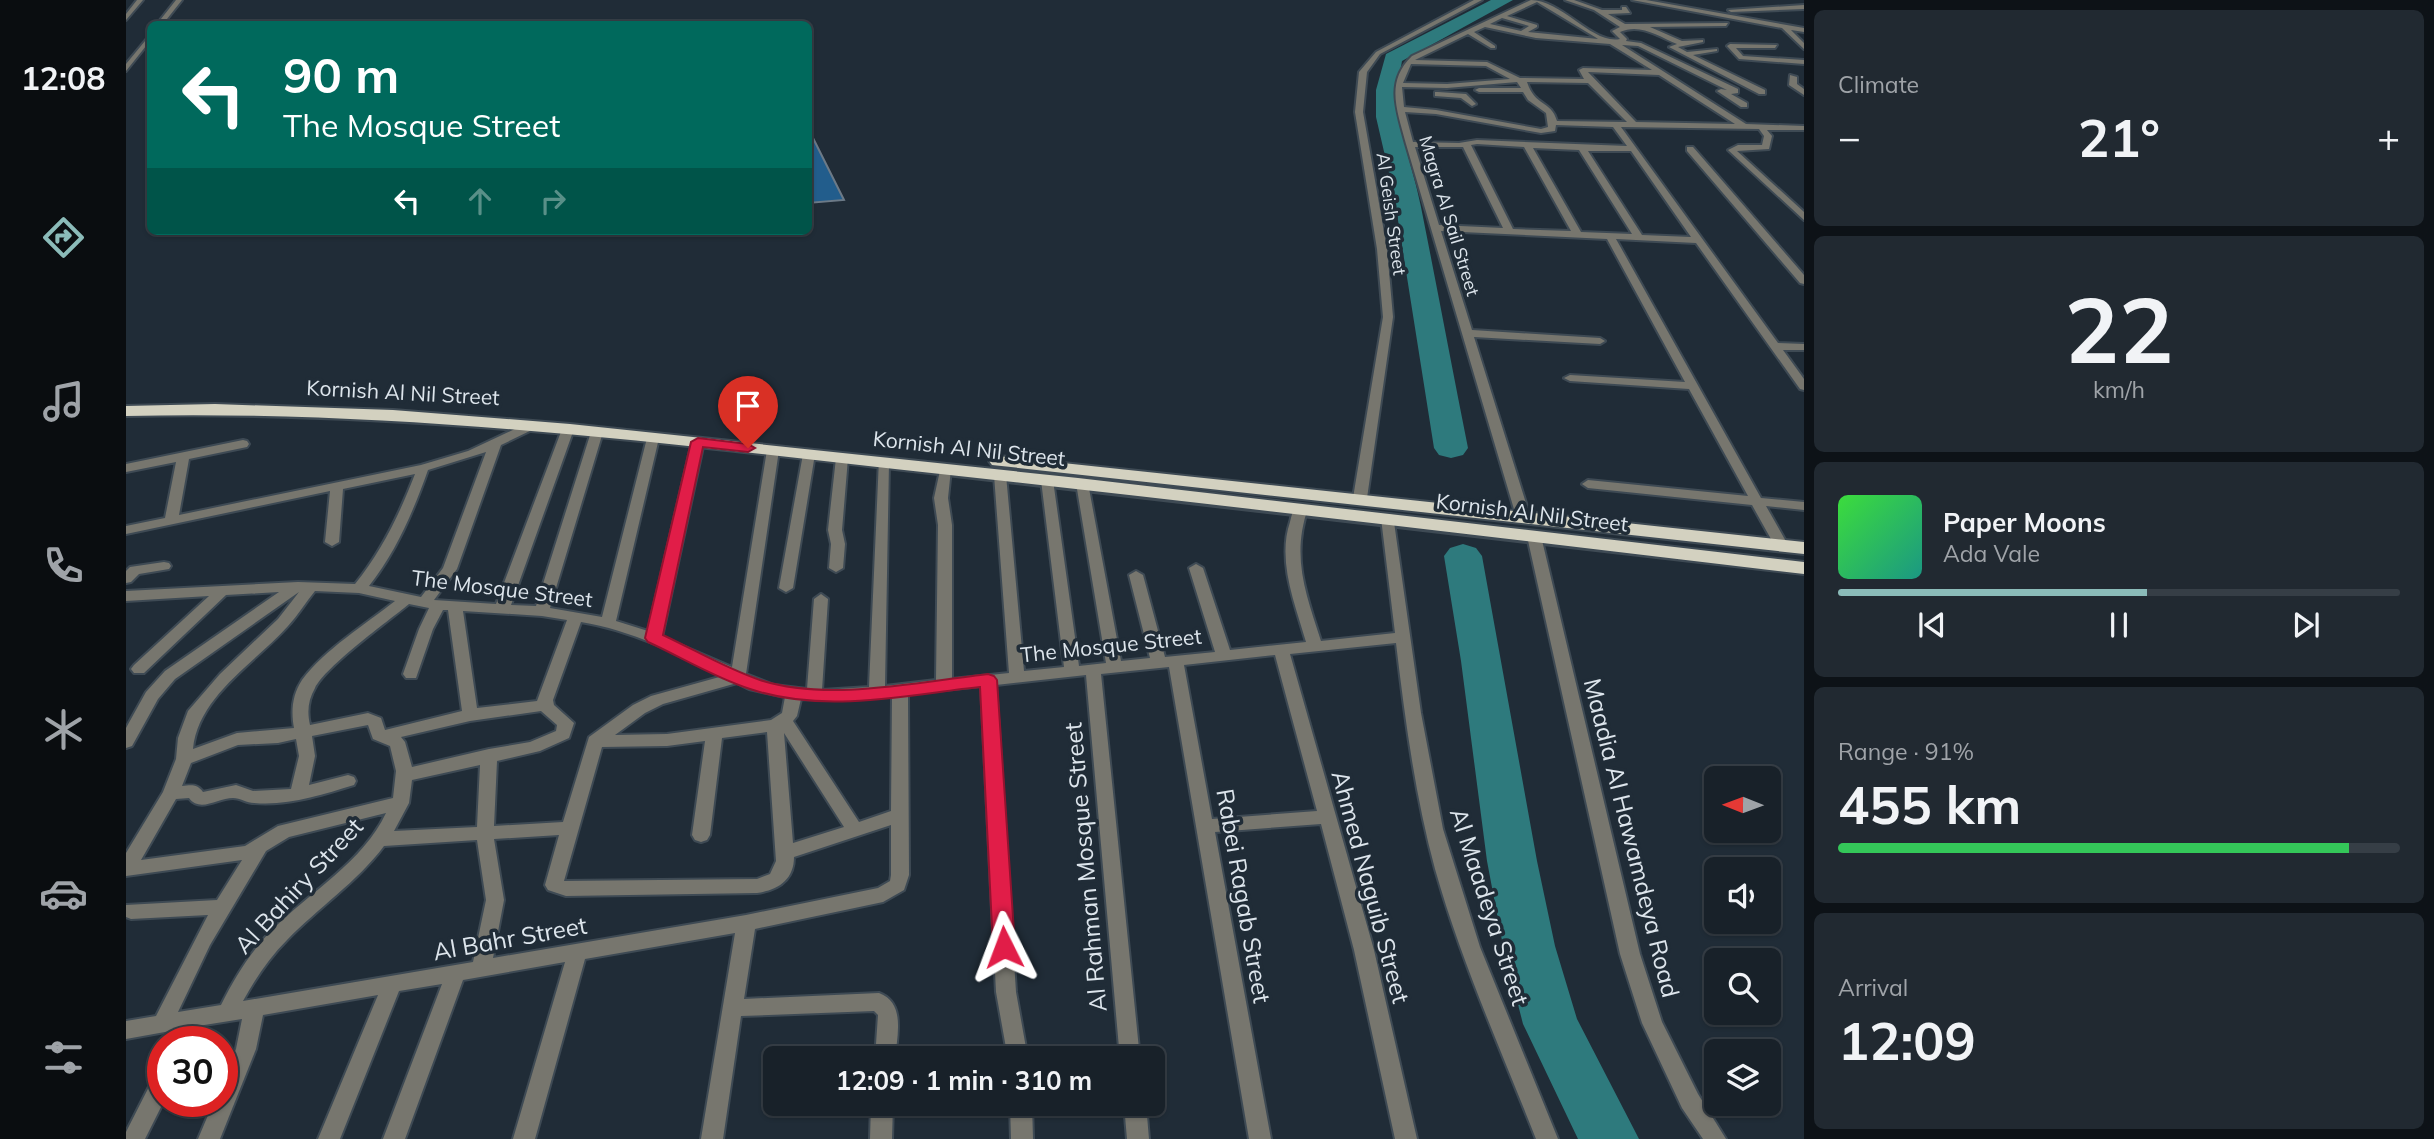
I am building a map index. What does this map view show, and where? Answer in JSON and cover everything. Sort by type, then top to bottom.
[{"type":"highway","name":"Kornish Al Nil Street","points":[[126,401],[326,400],[471,407],[1360,498],[1804,548]]},
{"type":"highway","name":"Kornish Al Nil Street","points":[[126,411],[320,410],[427,415],[1301,508],[1804,568]]},
{"type":"street","points":[[126,18],[140,0]]},
{"type":"street","points":[[162,21],[179,0]]},
{"type":"street","name":"Al Geish Street","points":[[1360,498],[1388,317],[1382,249],[1359,112],[1363,72],[1378,53],[1479,0]]},
{"type":"street","points":[[1398,89],[1407,62],[1482,24],[1538,0],[1610,41],[1743,127]]},
{"type":"street","points":[[1568,0],[1624,26]]},
{"type":"street","points":[[1632,0],[1643,9]]},
{"type":"street","points":[[1632,0],[1804,30]]},
{"type":"street","points":[[1676,0],[1804,23]]},
{"type":"street","points":[[1760,0],[1778,8]]},
{"type":"street","points":[[1731,10],[1804,7]]},
{"type":"street","points":[[1603,14],[1628,12],[1624,8]]},
{"type":"street","points":[[1603,14],[1665,23],[1753,23],[1762,32]]},
{"type":"street","points":[[1652,15],[1665,23]]},
{"type":"street","points":[[1500,16],[1532,21],[1535,27],[1522,33]]},
{"type":"street","points":[[1621,42],[1624,39],[1615,31],[1637,21],[1685,45],[1672,47],[1684,54],[1762,93]]},
{"type":"street","points":[[1482,24],[1522,33],[1642,45],[1735,92],[1724,93]]},
{"type":"street","points":[[1785,27],[1804,48]]},
{"type":"street","points":[[1468,31],[1493,47]]},
{"type":"street","points":[[1768,39],[1787,59]]},
{"type":"street","points":[[126,69],[147,41]]},
{"type":"street","points":[[1681,43],[1701,41]]},
{"type":"street","points":[[1705,64],[1745,61],[1730,46],[1804,48]]},
{"type":"street","points":[[1684,54],[1715,50]]},
{"type":"street","points":[[1741,58],[1804,62]]},
{"type":"street","points":[[1407,62],[1492,65],[1520,80],[1530,98],[1548,109],[1552,126]]},
{"type":"street","points":[[1634,124],[1583,70],[1630,70],[1662,74],[1714,68]]},
{"type":"street","points":[[1793,77],[1804,70]]},
{"type":"street","points":[[1673,72],[1724,93],[1745,106],[1709,105]]},
{"type":"street","points":[[1793,77],[1804,78]]},
{"type":"street","points":[[1793,77],[1793,85],[1804,93]]},
{"type":"street","points":[[1398,89],[1520,80],[1591,81]]},
{"type":"street","points":[[1468,83],[1492,102]]},
{"type":"street","points":[[1398,89],[1464,96],[1472,104]]},
{"type":"street","name":"Magra Al Sail Street","points":[[1398,89],[1410,144],[1523,516]]},
{"type":"street","points":[[1476,90],[1526,90]]},
{"type":"street","points":[[1401,109],[1436,112],[1541,131],[1552,126],[1615,124],[1804,128]]},
{"type":"street","points":[[1615,124],[1804,387]]},
{"type":"street","points":[[1761,127],[1768,136],[1766,146],[1732,150],[1804,218]]},
{"type":"street","points":[[1410,144],[1473,142],[1633,149]]},
{"type":"street","points":[[1466,144],[1509,231]]},
{"type":"street","points":[[1527,145],[1578,234]]},
{"type":"street","points":[[1582,148],[1639,237]]},
{"type":"street","points":[[1690,149],[1804,281]]},
{"type":"street","points":[[1792,206],[1804,207]]},
{"type":"street","points":[[1436,228],[1698,240]]},
{"type":"street","points":[[1610,236],[1780,545]]},
{"type":"street","points":[[1468,333],[1600,341]]},
{"type":"street","points":[[1773,346],[1804,347]]},
{"type":"street","points":[[1570,378],[1694,386]]},
{"type":"street","points":[[126,530],[422,468],[495,444],[531,425]]},
{"type":"street","points":[[502,608],[568,429]]},
{"type":"street","points":[[542,611],[597,432]]},
{"type":"street","points":[[608,623],[653,438]]},
{"type":"street","points":[[654,638],[698,442]]},
{"type":"street","points":[[126,468],[243,444]]},
{"type":"street","points":[[411,674],[431,604],[450,569],[495,444]]},
{"type":"street","points":[[774,450],[737,677],[657,699],[595,741],[555,877],[556,887],[757,886],[778,879],[783,870],[784,853],[779,723]]},
{"type":"street","points":[[786,588],[809,454]]},
{"type":"street","points":[[171,521],[183,456]]},
{"type":"street","points":[[836,568],[838,544],[835,530],[842,458]]},
{"type":"street","points":[[877,692],[883,462]]},
{"type":"street","points":[[359,589],[381,562],[395,536],[422,468]]},
{"type":"street","points":[[944,685],[946,525],[941,498],[945,469]]},
{"type":"street","points":[[1000,475],[1017,677]]},
{"type":"street","points":[[1047,480],[1072,671]]},
{"type":"street","points":[[1082,484],[1114,667]]},
{"type":"street","points":[[1588,484],[1804,506]]},
{"type":"street","points":[[332,542],[337,486]]},
{"type":"street","points":[[1301,508],[1294,523],[1291,555],[1315,646]]},
{"type":"street","name":"Al Maadeya Street","points":[[1388,518],[1421,765],[1435,831],[1465,929],[1547,1139]]},
{"type":"street","name":"Maadia Al Hawamdeya Road","points":[[1534,536],[1630,954],[1652,1023],[1690,1101],[1715,1139]]},
{"type":"street","points":[[126,579],[135,570],[163,566]]},
{"type":"street","points":[[1196,568],[1224,656]]},
{"type":"street","name":"Rabei Ragab Street","points":[[1136,575],[1168,662],[1206,826],[1261,1139]]},
{"type":"street","points":[[126,742],[152,696],[170,676],[304,586]]},
{"type":"street","points":[[126,869],[171,793],[184,760],[189,726],[202,704],[283,622],[304,586]]},
{"type":"street","name":"The Mosque Street","points":[[126,597],[304,586],[359,589],[455,607],[542,611],[608,623],[654,638],[764,688],[814,695],[900,690],[1404,637]]},
{"type":"street","points":[[139,669],[160,646],[208,607],[223,589]]},
{"type":"street","points":[[298,795],[307,756],[299,710],[308,684],[330,660],[406,599]]},
{"type":"street","points":[[814,695],[821,599]]},
{"type":"street","points":[[455,607],[470,715]]},
{"type":"street","points":[[406,775],[534,747],[557,739],[563,734],[566,723],[546,705],[546,695],[576,616]]},
{"type":"street","name":"Ahmed Naguib Street","points":[[1281,649],[1364,950],[1406,1139]]},
{"type":"street","name":"Al Rahman Mosque Street","points":[[1093,669],[1129,1046]]},
{"type":"street","points":[[988,680],[1006,992],[1016,1046]]},
{"type":"street","points":[[784,853],[901,815],[900,690]]},
{"type":"street","points":[[595,741],[667,740],[714,735],[779,723],[789,716],[794,694]]},
{"type":"street","points":[[184,760],[237,739],[278,737],[363,720],[378,729],[546,705]]},
{"type":"street","points":[[779,723],[855,830]]},
{"type":"street","name":"Al Bahiry Street","points":[[227,1013],[263,953],[282,932],[342,880],[379,839],[400,803],[406,775],[404,760],[397,742],[378,729]]},
{"type":"street","points":[[701,835],[714,735]]},
{"type":"street","points":[[481,969],[495,900],[485,835],[489,755]]},
{"type":"street","points":[[171,793],[193,791],[199,799],[236,790],[252,797],[298,795],[348,781]]},
{"type":"street","points":[[162,1024],[189,967],[257,850],[284,831],[400,803]]},
{"type":"street","name":"Al Bahr Street","points":[[126,1030],[578,953],[883,895],[898,886],[901,815]]},
{"type":"street","points":[[1206,826],[1327,817]]},
{"type":"street","points":[[379,839],[485,835],[569,828]]},
{"type":"street","points":[[126,869],[257,850]]},
{"type":"street","points":[[131,911],[223,907]]},
{"type":"street","points":[[712,1139],[746,923]]},
{"type":"street","points":[[524,1139],[578,953]]},
{"type":"street","points":[[394,1139],[456,973]]},
{"type":"street","points":[[330,1139],[392,984]]},
{"type":"street","points":[[732,1008],[879,1002],[888,1012],[886,1046]]},
{"type":"street","points":[[209,1139],[238,1071],[255,1007]]},
{"type":"street","points":[[188,1026],[192,1018]]},
{"type":"street","points":[[134,1139],[147,1113]]},
{"type":"street","points":[[880,1139],[882,1116]]},
{"type":"street","points":[[1021,1116],[1022,1139]]},
{"type":"street","points":[[1136,1116],[1138,1139]]},
{"type":"building","points":[[812,136],[844,200],[812,203]]},
{"type":"waterway","points":[[1451,448],[1407,195],[1387,117],[1387,90],[1393,58],[1504,0]]},
{"type":"waterway","points":[[1463,556],[1482,661],[1512,861],[1529,946],[1551,1024],[1609,1139]]},
{"type":"route","points":[[748,448],[698,442],[654,638],[755,685],[794,694],[848,695],[988,680],[1004,947]]}]
